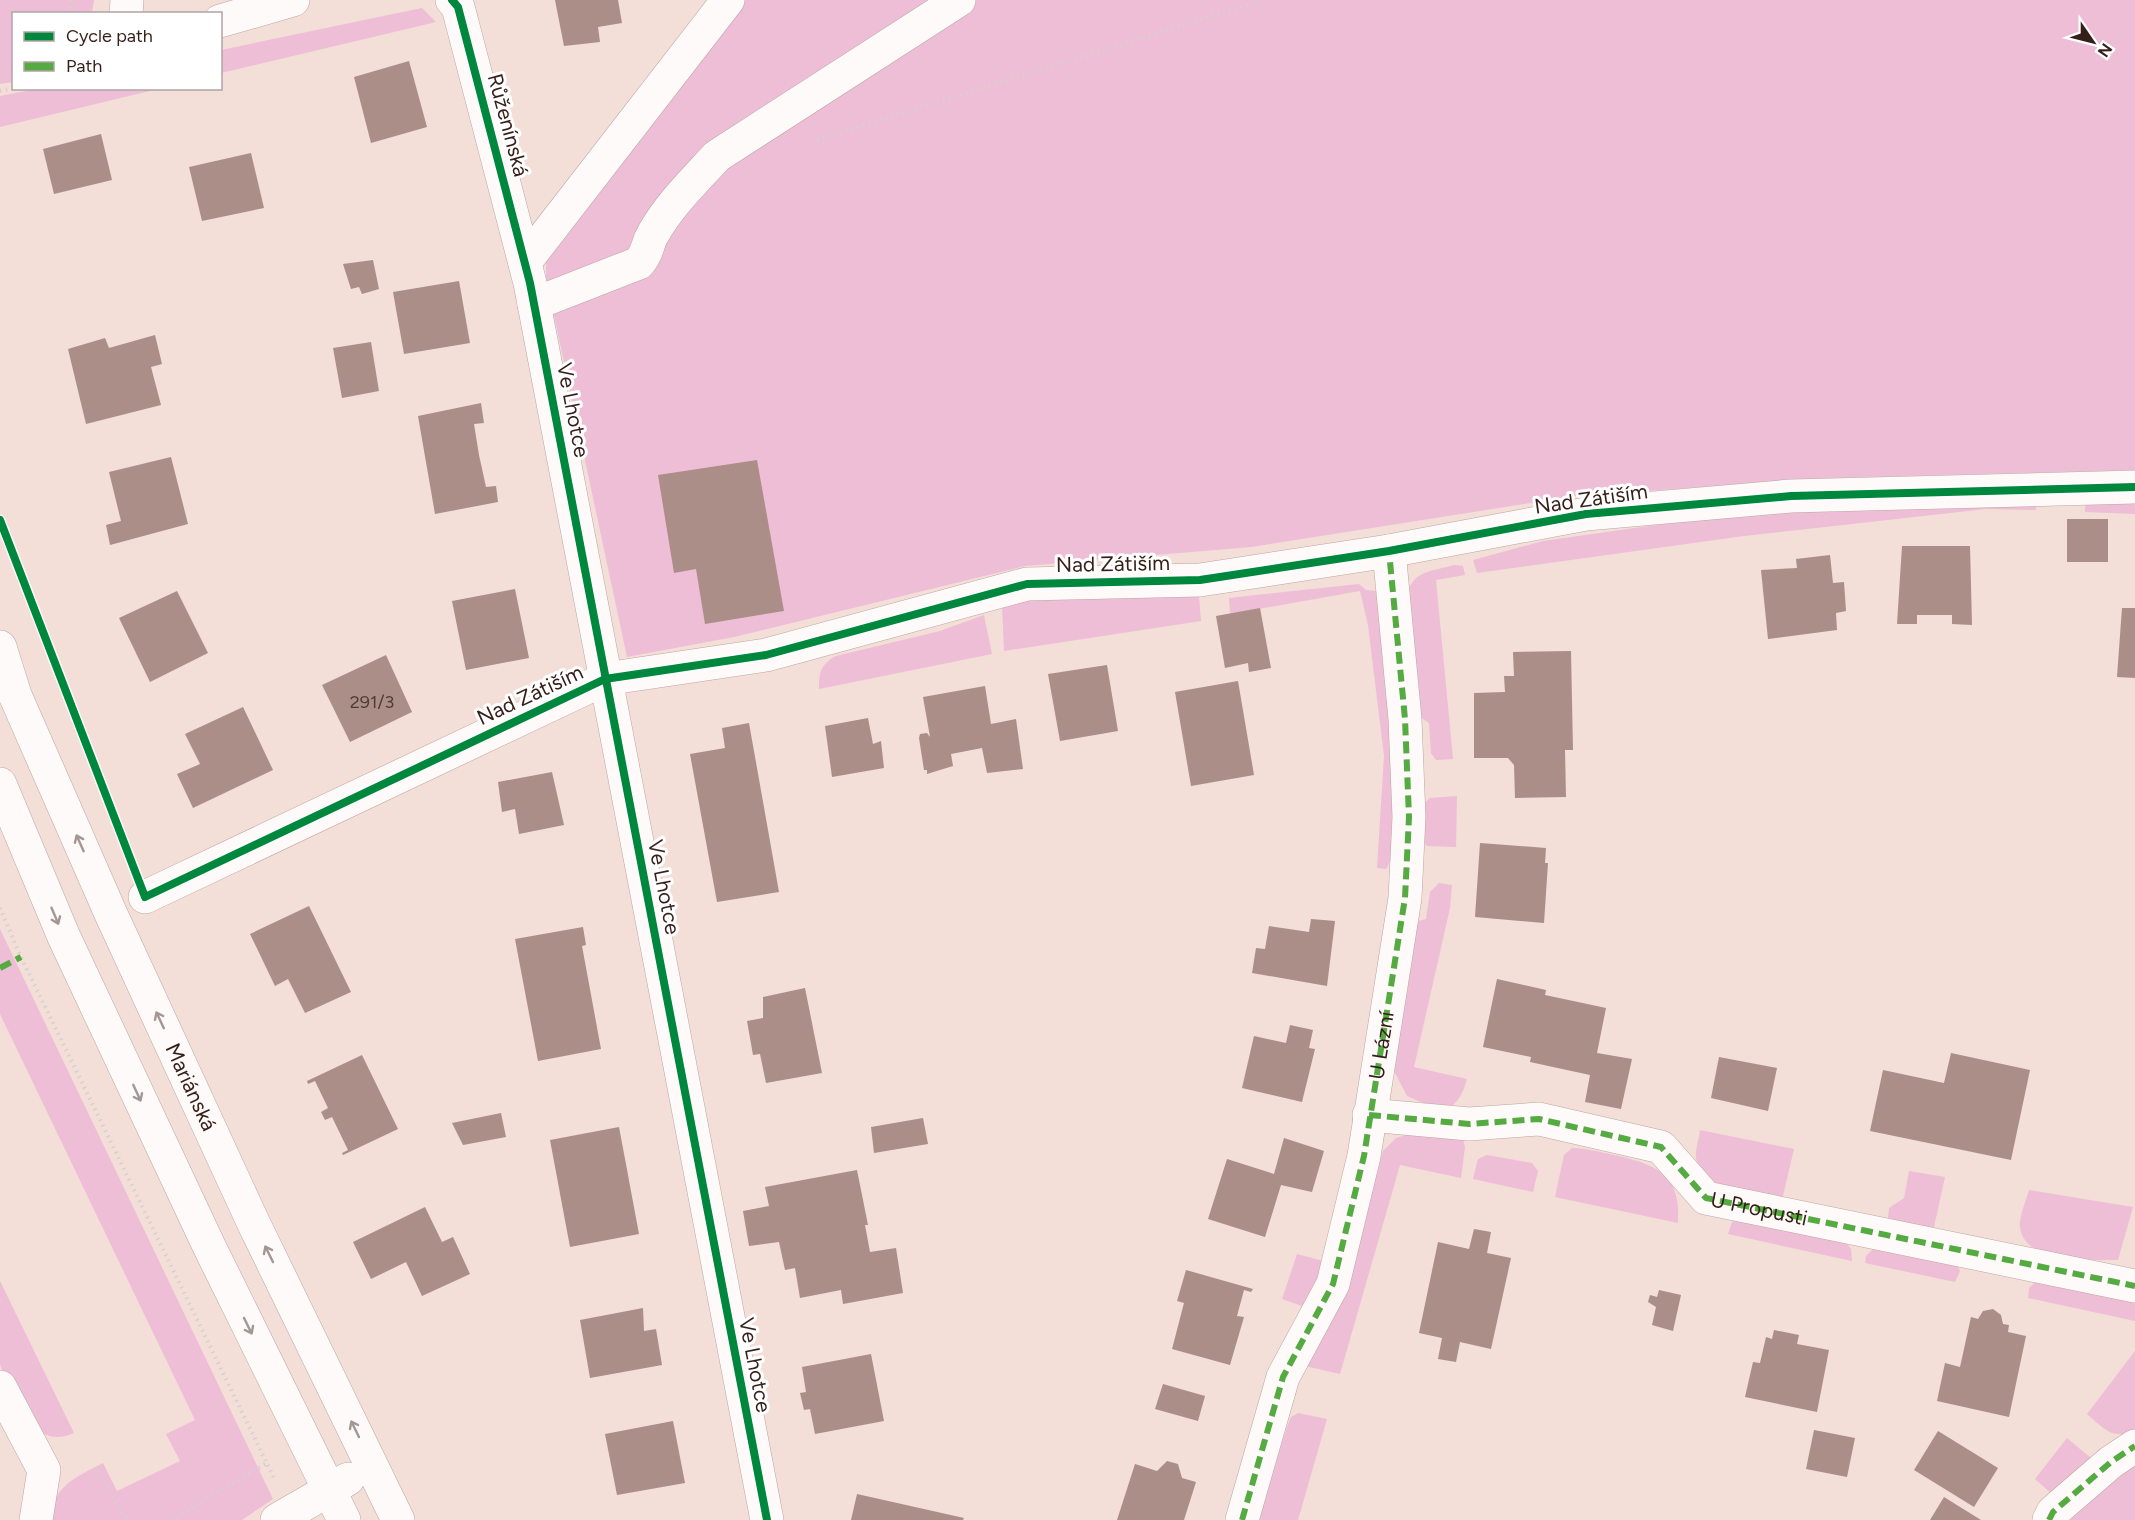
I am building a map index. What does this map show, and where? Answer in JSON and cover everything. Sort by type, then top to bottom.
[{"type":"street","points":[[222,20],[292,0]]},
{"type":"street","name":"Růženínská","points":[[452,0],[458,8],[525,262]]},
{"type":"street","points":[[525,262],[728,0]]},
{"type":"street","points":[[534,304],[639,263],[649,251],[651,236],[688,187],[717,156],[959,0]]},
{"type":"street","name":"Ve Lhotce","points":[[525,262],[767,1520]]},
{"type":"street","name":"Nad Zátiším","points":[[145,897],[605,679],[766,655],[1027,584],[1200,580],[1389,551],[1586,514],[1791,496],[2135,487]]},
{"type":"street","name":"U Lázní","points":[[1242,1520],[1283,1377],[1333,1284],[1364,1156],[1406,898],[1409,817],[1405,719],[1389,551]]},
{"type":"street","name":"Mariánská","points":[[0,647],[15,695],[111,914],[253,1222],[398,1520]]},
{"type":"street","points":[[0,784],[84,980],[209,1246],[344,1520]]},
{"type":"street","name":"U Propusti","points":[[1369,1115],[1469,1124],[1539,1119],[1661,1147],[1706,1198],[2135,1286]]},
{"type":"street","points":[[0,1387],[44,1470],[36,1520]]},
{"type":"street","points":[[2049,1520],[2053,1512],[2102,1470],[2135,1446]]},
{"type":"street","points":[[284,1516],[372,1465]]},
{"type":"path","points":[[809,142],[1263,0]]},
{"type":"path","points":[[0,908],[21,957],[267,1463],[284,1516]]},
{"type":"path","points":[[171,1520],[267,1463]]},
{"type":"path","points":[[98,1470],[126,1520]]},
{"type":"shaded area","points":[[0,0],[94,0],[92,12],[12,12],[12,82],[0,84]]},
{"type":"shaded area","points":[[743,0],[2135,0],[2135,470],[1830,478],[1575,496],[1251,547],[1025,566],[734,637],[627,657],[546,278],[546,259]]},
{"type":"shaded area","points":[[422,8],[436,22],[222,73],[222,50]]},
{"type":"shaded area","points":[[31,90],[154,90],[0,127],[0,96]]},
{"type":"shaded area","points":[[2086,498],[2135,503],[2135,514],[2085,512]]},
{"type":"shaded area","points":[[2036,500],[2036,510],[1986,509],[1744,536],[1477,573],[1473,560],[1543,541],[1761,510]]},
{"type":"shaded area","points":[[1454,565],[1463,566],[1465,575],[1436,580],[1453,759],[1436,760],[1431,753],[1429,723],[1417,715],[1406,598],[1417,577]]},
{"type":"shaded area","points":[[1359,584],[1366,590],[1376,591],[1394,735],[1397,817],[1394,848],[1386,869],[1377,868],[1384,756],[1368,625],[1360,591],[1230,614],[1229,598]]},
{"type":"shaded area","points":[[1199,596],[1201,621],[1004,651],[1002,606],[1016,598]]},
{"type":"shaded area","points":[[984,615],[992,654],[819,689],[822,669],[836,656],[940,631]]},
{"type":"shaded area","points":[[1457,796],[1456,847],[1427,846],[1421,838],[1423,804],[1430,798]]},
{"type":"shaded area","points":[[1439,883],[1452,885],[1450,908],[1414,1067],[1467,1079],[1463,1092],[1457,1100],[1451,1106],[1444,1108],[1428,1105],[1407,1096],[1395,1073],[1393,1049],[1412,931],[1419,921],[1426,919],[1430,892]]},
{"type":"shaded area","points":[[0,929],[273,1499],[242,1520],[49,1520],[56,1498],[67,1484],[103,1463],[117,1491],[180,1461],[166,1434],[195,1420],[0,1014]]},
{"type":"shaded area","points":[[1700,1130],[1794,1149],[1782,1200],[1730,1193],[1708,1181],[1696,1158]]},
{"type":"shaded area","points":[[1412,1133],[1463,1139],[1465,1147],[1461,1178],[1400,1165],[1340,1374],[1305,1366],[1345,1288],[1383,1151],[1396,1138]]},
{"type":"shaded area","points":[[1572,1148],[1629,1158],[1663,1174],[1675,1193],[1678,1223],[1555,1197],[1564,1155]]},
{"type":"shaded area","points":[[1487,1155],[1532,1163],[1538,1171],[1533,1192],[1473,1179],[1478,1159]]},
{"type":"shaded area","points":[[1909,1171],[1945,1177],[1934,1227],[1927,1231],[1891,1223],[1888,1218],[1889,1208],[1904,1198]]},
{"type":"shaded area","points":[[2029,1190],[2133,1207],[2118,1260],[2061,1257],[2033,1248],[2024,1239],[2020,1227]]},
{"type":"shaded area","points":[[1740,1218],[1844,1240],[1851,1249],[1852,1261],[1728,1234],[1732,1222]]},
{"type":"shaded area","points":[[1874,1248],[1956,1263],[1960,1271],[1955,1282],[1865,1263],[1866,1256]]},
{"type":"shaded area","points":[[1297,1254],[1327,1262],[1302,1306],[1282,1299]]},
{"type":"shaded area","points":[[2039,1279],[2135,1296],[2135,1321],[2028,1298],[2029,1288]]},
{"type":"shaded area","points":[[0,1281],[74,1433],[62,1437],[42,1433],[22,1409],[4,1373],[0,1364]]},
{"type":"shaded area","points":[[2135,1351],[2135,1431],[2114,1434],[2087,1414]]},
{"type":"shaded area","points":[[1298,1413],[1327,1419],[1298,1520],[1257,1520],[1288,1424],[1291,1417]]},
{"type":"shaded area","points":[[2067,1438],[2092,1459],[2052,1494],[2035,1479]]},
{"type":"shaded area","points":[[2135,1460],[2135,1520],[2070,1520],[2113,1475]]},
{"type":"building","points":[[555,0],[618,0],[622,23],[598,27],[600,42],[564,46]]},
{"type":"building","points":[[409,61],[427,127],[371,143],[354,77]]},
{"type":"building","points":[[101,134],[112,180],[54,194],[43,149]]},
{"type":"building","points":[[251,153],[264,208],[202,221],[189,167]]},
{"type":"building","points":[[373,260],[379,289],[362,294],[359,287],[351,289],[343,264]]},
{"type":"building","points":[[459,281],[470,343],[404,354],[393,292]]},
{"type":"building","points":[[155,335],[162,364],[151,367],[161,405],[86,424],[68,349],[105,338],[109,348]]},
{"type":"building","points":[[371,342],[379,391],[342,398],[333,348]]},
{"type":"building","points":[[481,403],[484,423],[474,424],[479,455],[486,487],[496,486],[498,502],[435,514],[418,416]]},
{"type":"building","points":[[171,457],[188,524],[110,545],[106,525],[121,521],[109,472]]},
{"type":"building","points":[[757,460],[784,611],[705,624],[696,569],[674,573],[658,475]]},
{"type":"building","points":[[2067,519],[2108,519],[2108,562],[2067,562]]},
{"type":"building","points":[[1902,546],[1970,546],[1972,625],[1952,624],[1952,615],[1917,615],[1917,624],[1897,624]]},
{"type":"building","points":[[1830,555],[1833,583],[1844,582],[1846,611],[1836,613],[1837,630],[1768,639],[1761,570],[1797,568],[1796,559]]},
{"type":"building","points":[[515,589],[529,658],[466,670],[452,601]]},
{"type":"building","points":[[177,591],[208,653],[150,682],[119,618]]},
{"type":"building","points":[[1260,608],[1271,668],[1249,672],[1248,663],[1225,668],[1216,616]]},
{"type":"building","points":[[2122,608],[2135,608],[2135,678],[2117,677]]},
{"type":"building","points":[[1571,651],[1573,750],[1565,750],[1566,797],[1515,798],[1514,765],[1508,758],[1474,758],[1474,693],[1505,692],[1504,676],[1514,676],[1513,652]]},
{"type":"building","points":[[386,655],[412,712],[350,742],[322,685]]},
{"type":"building","points":[[1107,665],[1118,731],[1060,741],[1048,674]]},
{"type":"building","points":[[1238,681],[1254,775],[1191,786],[1175,692]]},
{"type":"building","points":[[985,686],[991,724],[1016,719],[1023,769],[987,773],[982,748],[951,754],[953,766],[927,774],[927,770],[924,770],[919,738],[920,734],[927,733],[930,737],[923,697]]},
{"type":"building","points":[[243,707],[273,770],[193,808],[177,774],[200,764],[185,734]]},
{"type":"building","points":[[868,718],[873,744],[881,741],[884,768],[832,777],[825,726]]},
{"type":"building","points":[[749,723],[779,892],[717,902],[690,754],[725,748],[722,728]]},
{"type":"building","points":[[552,772],[564,825],[519,834],[515,809],[502,812],[498,782]]},
{"type":"building","points":[[1480,843],[1546,848],[1545,863],[1548,863],[1544,923],[1475,917]]},
{"type":"building","points":[[309,906],[351,992],[305,1013],[288,979],[275,986],[250,934]]},
{"type":"building","points":[[1311,919],[1335,921],[1327,986],[1252,973],[1256,948],[1265,949],[1269,926],[1309,932]]},
{"type":"building","points":[[583,927],[586,945],[582,946],[601,1049],[538,1061],[515,939]]},
{"type":"building","points":[[1497,979],[1546,990],[1545,995],[1606,1008],[1597,1053],[1632,1059],[1621,1109],[1585,1102],[1590,1075],[1530,1062],[1531,1057],[1483,1047]]},
{"type":"building","points":[[805,988],[822,1073],[766,1083],[760,1054],[753,1055],[747,1021],[763,1018],[763,997]]},
{"type":"building","points":[[1290,1025],[1313,1030],[1309,1048],[1315,1049],[1302,1102],[1242,1088],[1254,1036],[1286,1043]]},
{"type":"building","points":[[1951,1053],[2030,1070],[2011,1160],[1870,1131],[1883,1070],[1944,1083]]},
{"type":"building","points":[[362,1055],[398,1129],[343,1155],[342,1153],[348,1150],[332,1117],[325,1120],[321,1112],[328,1108],[315,1081],[308,1084],[307,1081]]},
{"type":"building","points":[[1719,1057],[1777,1068],[1768,1111],[1711,1098]]},
{"type":"building","points":[[501,1113],[506,1137],[463,1145],[452,1123]]},
{"type":"building","points":[[923,1118],[928,1144],[874,1153],[871,1127]]},
{"type":"building","points":[[619,1127],[639,1234],[570,1247],[550,1140]]},
{"type":"building","points":[[1284,1138],[1324,1151],[1312,1192],[1281,1185],[1265,1237],[1208,1219],[1227,1159],[1274,1174]]},
{"type":"building","points":[[857,1170],[868,1225],[865,1225],[870,1252],[896,1248],[903,1293],[843,1304],[841,1290],[800,1298],[795,1268],[785,1270],[779,1242],[749,1246],[743,1211],[769,1206],[765,1187]]},
{"type":"building","points":[[425,1207],[442,1242],[453,1237],[470,1274],[422,1296],[406,1262],[371,1279],[353,1242]]},
{"type":"building","points":[[1474,1229],[1491,1232],[1487,1253],[1511,1258],[1491,1349],[1460,1342],[1456,1362],[1438,1359],[1442,1338],[1419,1333],[1438,1242],[1469,1249]]},
{"type":"building","points":[[1186,1270],[1253,1289],[1251,1292],[1244,1290],[1237,1316],[1244,1317],[1230,1365],[1172,1349],[1184,1303],[1177,1301]]},
{"type":"building","points":[[1659,1290],[1681,1295],[1673,1331],[1652,1325],[1656,1307],[1648,1302],[1650,1295],[1657,1297]]},
{"type":"building","points":[[643,1308],[644,1331],[656,1329],[662,1365],[590,1378],[580,1320]]},
{"type":"building","points":[[1993,1309],[2001,1315],[2003,1324],[2009,1325],[2008,1332],[2026,1336],[2009,1417],[1937,1401],[1945,1363],[1960,1367],[1971,1317],[1978,1319],[1983,1311]]},
{"type":"building","points":[[1774,1330],[1799,1335],[1797,1344],[1829,1350],[1817,1412],[1745,1397],[1753,1362],[1760,1363],[1766,1337],[1772,1339]]},
{"type":"building","points":[[871,1354],[884,1421],[815,1434],[810,1409],[804,1410],[800,1393],[806,1392],[802,1367]]},
{"type":"building","points":[[1163,1384],[1205,1396],[1198,1421],[1155,1409]]},
{"type":"building","points":[[673,1421],[685,1483],[617,1495],[605,1434]]},
{"type":"building","points":[[1814,1430],[1855,1438],[1847,1477],[1806,1469]]},
{"type":"building","points":[[1938,1431],[1998,1468],[1974,1507],[1914,1470]]},
{"type":"building","points":[[1167,1461],[1178,1464],[1182,1478],[1196,1482],[1184,1520],[1117,1520],[1135,1464],[1157,1471]]},
{"type":"building","points":[[857,1494],[964,1518],[963,1520],[851,1520]]},
{"type":"building","points":[[1944,1497],[1981,1520],[1930,1520]]},
{"type":"marked path","points":[[1242,1520],[1283,1377],[1333,1284],[1364,1156],[1405,898],[1409,817],[1405,719],[1389,551]]},
{"type":"marked path","points":[[0,968],[21,957]]},
{"type":"marked path","points":[[1369,1115],[1469,1124],[1539,1119],[1661,1147],[1706,1198],[2135,1286]]},
{"type":"marked path","points":[[2049,1520],[2053,1512],[2111,1462],[2135,1446]]},
{"type":"cycle path","points":[[452,0],[458,7],[530,283],[767,1520]]},
{"type":"cycle path","points":[[0,520],[145,897],[605,679],[766,655],[1027,584],[1200,580],[1389,551],[1586,514],[1791,496],[2135,487]]}]
